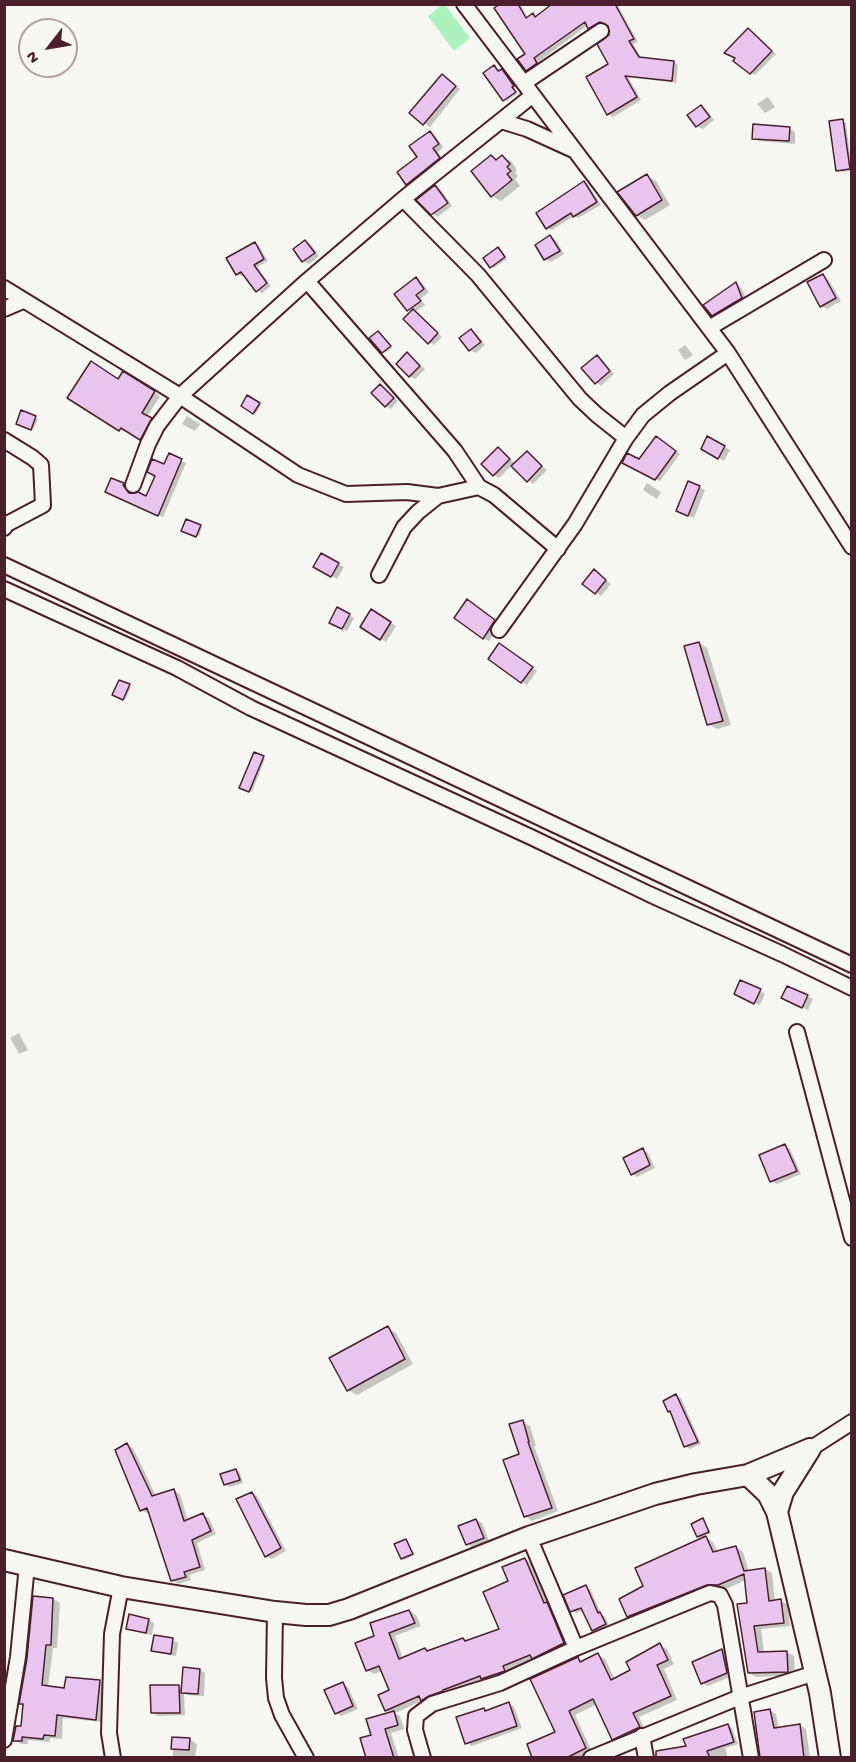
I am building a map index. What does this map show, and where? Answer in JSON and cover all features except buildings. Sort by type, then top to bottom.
[{"type":"street","points":[[464,4],[728,353],[852,547]]},
{"type":"street","points":[[524,83],[601,31]]},
{"type":"street","points":[[133,485],[157,426],[180,396],[307,281],[403,199],[533,95]]},
{"type":"street","points":[[501,120],[545,136],[575,151]]},
{"type":"street","points":[[403,199],[478,275],[580,399],[597,416],[626,438]]},
{"type":"street","points":[[710,328],[824,260]]},
{"type":"street","points":[[307,281],[455,451],[479,487],[494,495],[558,549]]},
{"type":"street","points":[[4,288],[180,396],[297,475],[346,494],[407,492],[438,496],[479,487]]},
{"type":"street","points":[[4,309],[23,301]]},
{"type":"street","points":[[499,630],[575,524],[626,438],[643,416],[661,400],[728,353]]},
{"type":"street","points":[[4,440],[40,465],[44,505],[7,524],[4,528]]},
{"type":"street","points":[[379,575],[404,527],[438,496]]},
{"type":"street","points":[[4,565],[852,965]]},
{"type":"street","points":[[4,589],[177,668],[262,713],[852,988]]},
{"type":"street","points":[[797,1032],[852,1238]]},
{"type":"street","points":[[4,1560],[121,1587],[275,1612],[306,1616],[329,1615],[529,1537],[655,1494],[748,1475],[810,1449],[852,1422]]},
{"type":"street","points":[[777,1512],[787,1484],[810,1449]]},
{"type":"street","points":[[748,1475],[768,1494],[777,1512],[815,1673],[830,1758]]},
{"type":"street","points":[[529,1537],[576,1648]]},
{"type":"street","points":[[4,1740],[18,1657],[27,1566]]},
{"type":"street","points":[[113,1758],[109,1733],[112,1634],[121,1587]]},
{"type":"street","points":[[423,1758],[415,1730],[416,1716],[424,1708],[500,1683],[576,1648],[710,1593],[720,1595],[726,1605],[751,1758]]},
{"type":"street","points":[[275,1612],[276,1698],[306,1758]]},
{"type":"street","points":[[591,1758],[740,1697],[815,1673]]},
{"type":"street","points":[[642,1736],[645,1758]]},
{"type":"green space","points":[[443,4],[470,38],[454,51],[428,16]]}]
